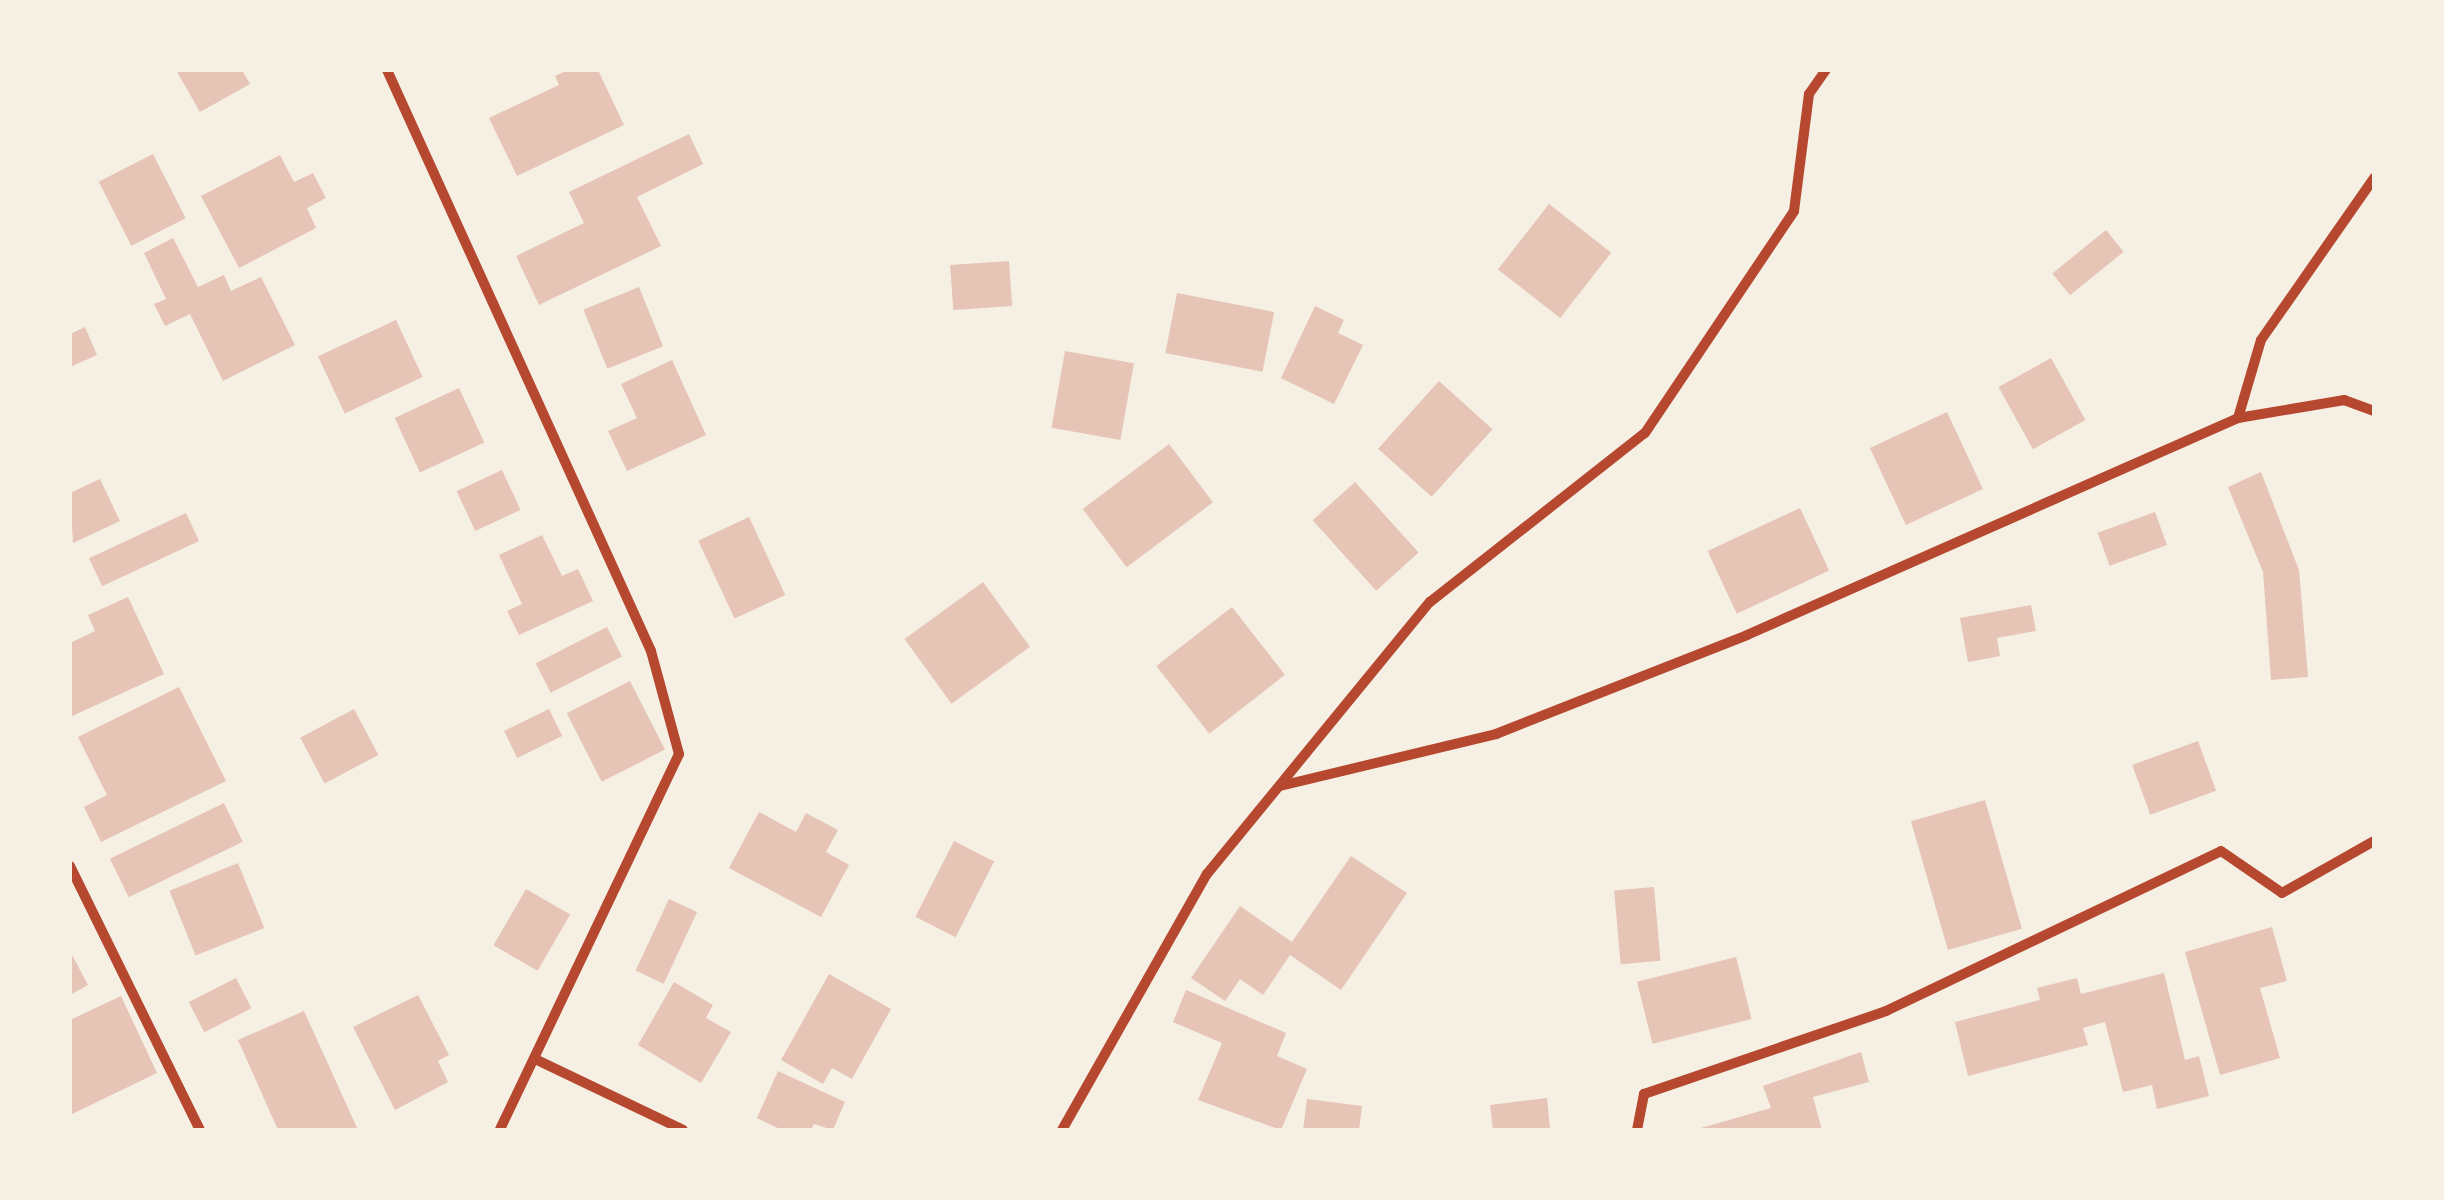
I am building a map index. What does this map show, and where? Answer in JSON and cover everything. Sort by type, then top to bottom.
[{"type":"street","points":[[387,70],[651,651],[678,754],[500,1130]]},
{"type":"street","points":[[1062,1130],[1207,874],[1430,602],[1644,433],[1794,211],[1809,94],[1826,70]]},
{"type":"street","points":[[2238,418],[2261,340],[2374,178]]},
{"type":"street","points":[[1279,786],[1496,734],[1747,635],[2238,418],[2344,400],[2374,411]]},
{"type":"street","points":[[1637,1130],[1644,1094],[1886,1011],[2222,851],[2282,893],[2374,841]]},
{"type":"street","points":[[70,866],[200,1130]]},
{"type":"street","points":[[535,1059],[683,1130]]},
{"type":"building","points":[[176,70],[242,70],[250,84],[200,112]]},
{"type":"building","points":[[568,70],[598,70],[624,125],[517,176],[489,118],[559,85],[555,76]]},
{"type":"building","points":[[689,134],[703,164],[637,197],[661,246],[539,305],[516,256],[584,223],[569,192]]},
{"type":"building","points":[[153,154],[186,218],[131,246],[99,182]]},
{"type":"building","points":[[280,155],[294,182],[313,173],[326,198],[307,208],[316,228],[239,268],[201,196]]},
{"type":"building","points":[[1549,204],[1611,253],[1560,318],[1498,269]]},
{"type":"building","points":[[2106,230],[2124,252],[2070,295],[2052,273]]},
{"type":"building","points":[[173,238],[198,287],[224,275],[231,291],[261,277],[295,345],[223,381],[190,314],[165,326],[154,304],[166,299],[144,253]]},
{"type":"building","points":[[1009,261],[1012,306],[953,310],[950,265]]},
{"type":"building","points":[[639,287],[663,346],[607,369],[583,309]]},
{"type":"building","points":[[1177,293],[1274,312],[1263,372],[1165,353]]},
{"type":"building","points":[[1315,306],[1344,320],[1338,333],[1363,345],[1334,404],[1281,378]]},
{"type":"building","points":[[396,320],[423,377],[345,413],[318,356]]},
{"type":"building","points":[[85,327],[97,355],[70,367],[70,334]]},
{"type":"building","points":[[1065,351],[1134,363],[1120,440],[1051,428]]},
{"type":"building","points":[[2051,358],[2085,420],[2033,449],[1999,387]]},
{"type":"building","points":[[672,360],[706,435],[627,471],[608,431],[637,418],[621,384]]},
{"type":"building","points":[[1439,381],[1493,429],[1432,497],[1378,449]]},
{"type":"building","points":[[459,388],[484,442],[420,472],[395,418]]},
{"type":"building","points":[[1947,412],[1983,489],[1906,525],[1870,448]]},
{"type":"building","points":[[1169,444],[1213,502],[1127,567],[1083,509]]},
{"type":"building","points":[[502,470],[521,510],[475,531],[457,491]]},
{"type":"building","points":[[2261,472],[2299,570],[2308,677],[2271,680],[2263,572],[2228,487]]},
{"type":"building","points":[[100,479],[120,521],[73,543],[70,493]]},
{"type":"building","points":[[1355,482],[1419,553],[1376,591],[1313,520]]},
{"type":"building","points":[[1800,508],[1829,571],[1737,614],[1708,551]]},
{"type":"building","points":[[2155,512],[2167,545],[2110,566],[2098,533]]},
{"type":"building","points":[[186,513],[199,541],[102,586],[89,558]]},
{"type":"building","points":[[749,517],[785,595],[735,619],[698,541]]},
{"type":"building","points":[[542,535],[562,576],[578,569],[593,601],[519,635],[507,611],[522,604],[499,555]]},
{"type":"building","points":[[983,582],[1030,647],[952,704],[905,639]]},
{"type":"building","points":[[128,597],[164,674],[70,717],[70,643],[95,631],[88,615]]},
{"type":"building","points":[[2031,605],[2036,631],[1997,638],[2000,656],[1968,662],[1960,618]]},
{"type":"building","points":[[1232,607],[1285,675],[1209,734],[1156,666]]},
{"type":"building","points":[[607,627],[622,656],[551,693],[536,663]]},
{"type":"building","points":[[630,681],[665,750],[602,782],[567,713]]},
{"type":"building","points":[[179,687],[226,781],[101,842],[84,807],[107,795],[78,737]]},
{"type":"building","points":[[354,709],[378,755],[325,784],[300,738]]},
{"type":"building","points":[[549,709],[562,736],[517,758],[504,731]]},
{"type":"building","points":[[2198,741],[2216,791],[2150,815],[2132,765]]},
{"type":"building","points":[[1985,800],[2022,929],[1948,950],[1911,821]]},
{"type":"building","points":[[224,803],[243,842],[129,897],[110,859]]},
{"type":"building","points":[[759,812],[796,832],[806,813],[838,830],[826,852],[849,865],[821,917],[729,868]]},
{"type":"building","points":[[954,841],[994,861],[956,937],[915,917]]},
{"type":"building","points":[[1351,856],[1407,893],[1341,990],[1290,955],[1263,995],[1240,979],[1225,1001],[1191,978],[1240,906],[1292,942]]},
{"type":"building","points":[[238,863],[264,928],[196,956],[169,891]]},
{"type":"building","points":[[1654,887],[1660,961],[1621,964],[1614,890]]},
{"type":"building","points":[[526,889],[570,914],[538,971],[494,945]]},
{"type":"building","points":[[669,899],[697,912],[664,984],[636,971]]},
{"type":"building","points":[[2272,927],[2287,981],[2260,988],[2280,1058],[2220,1075],[2185,952]]},
{"type":"building","points":[[70,951],[88,985],[70,995]]},
{"type":"building","points":[[1736,957],[1751,1019],[1653,1044],[1637,982]]},
{"type":"building","points":[[2164,973],[2185,1060],[2199,1056],[2209,1096],[2157,1109],[2152,1085],[2123,1092],[2105,1022],[2083,1028],[2088,1045],[1968,1076],[1955,1022],[2040,1000],[2037,988],[2077,978],[2081,994]]},
{"type":"building","points":[[829,974],[891,1009],[852,1079],[832,1068],[823,1084],[781,1060]]},
{"type":"building","points":[[236,978],[251,1008],[204,1032],[189,1002]]},
{"type":"building","points":[[674,982],[713,1005],[706,1018],[731,1032],[701,1083],[638,1045]]},
{"type":"building","points":[[1186,990],[1286,1033],[1277,1056],[1307,1069],[1281,1130],[1198,1100],[1222,1043],[1173,1022]]},
{"type":"building","points":[[418,995],[449,1055],[438,1061],[448,1082],[395,1110],[353,1027]]},
{"type":"building","points":[[121,996],[157,1073],[70,1115],[70,1020]]},
{"type":"building","points":[[304,1011],[358,1130],[278,1130],[238,1040]]},
{"type":"building","points":[[1861,1052],[1869,1082],[1813,1097],[1822,1130],[1694,1130],[1771,1108],[1763,1086]]},
{"type":"building","points":[[778,1071],[845,1102],[833,1130],[814,1124],[811,1130],[782,1130],[757,1118]]},
{"type":"building","points":[[1547,1098],[1550,1129],[1493,1130],[1490,1105]]},
{"type":"building","points":[[1307,1099],[1362,1106],[1359,1130],[1303,1130]]}]
